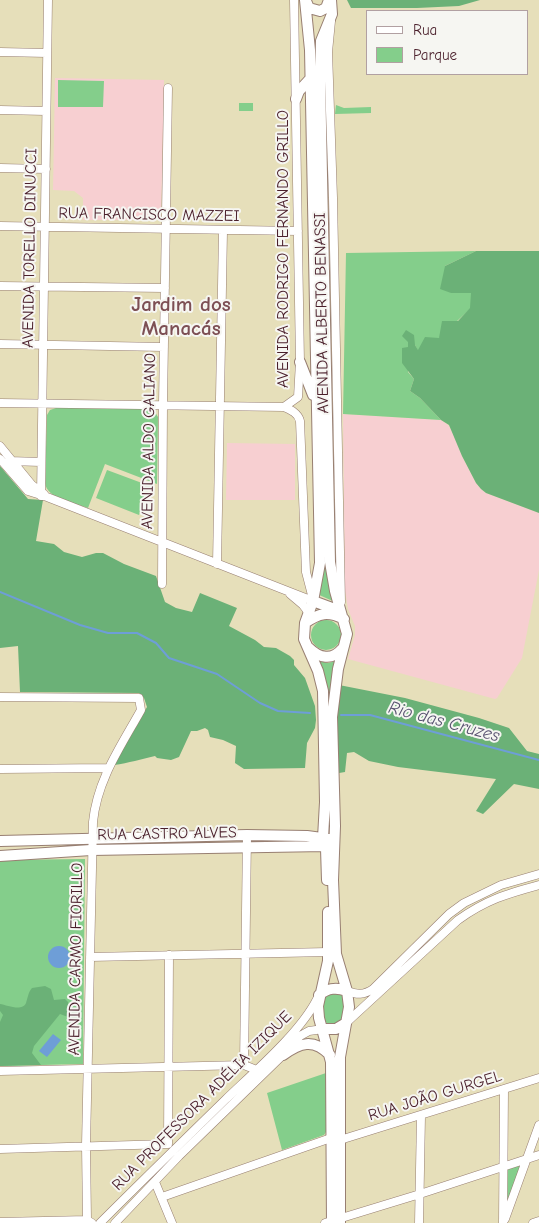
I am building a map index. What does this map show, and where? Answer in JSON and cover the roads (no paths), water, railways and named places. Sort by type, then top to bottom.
[{"type":"main road","points":[[305,0],[309,8],[320,11],[326,8],[330,0]]},
{"type":"main road","points":[[305,0],[310,35],[320,562],[313,600],[305,623],[304,639],[318,671],[322,691],[325,804],[333,880],[336,954],[349,1007],[340,1057],[334,1222]]},
{"type":"main road","points":[[330,0],[332,14],[321,40],[320,78],[330,562],[335,591],[347,634],[336,679],[332,718],[335,826],[329,842],[328,952],[319,995],[319,1018],[330,1055],[336,1139]]},
{"type":"main road","points":[[296,99],[299,91],[310,79]]},
{"type":"main road","points":[[300,362],[316,403]]},
{"type":"main road","points":[[313,600],[342,615]]},
{"type":"main road","points":[[305,623],[322,614],[342,615]]},
{"type":"main road","points":[[306,646],[317,656],[326,657],[338,654],[342,649]]},
{"type":"main road","points":[[306,836],[316,828],[325,804]]},
{"type":"main road","name":"RUA CASTRO ALVES","points":[[0,856],[91,844],[247,835],[306,836],[329,842]]},
{"type":"main road","points":[[274,835],[274,847]]},
{"type":"main road","name":"RUA CASTRO ALVES","points":[[0,841],[248,847],[274,847],[329,842]]},
{"type":"main road","points":[[319,995],[329,989],[346,991]]},
{"type":"main road","points":[[323,1029],[336,1029],[346,1023]]},
{"type":"main road","points":[[283,1055],[298,1045],[310,1044],[324,1049],[330,1055]]},
{"type":"street","name":"AVENIDA TORELLO DINUCCI","points":[[43,495],[41,462],[42,345],[48,0]]},
{"type":"street","name":"AVENIDA RODRIGO FERNANDO GRILLO","points":[[294,0],[300,362],[298,397],[284,407],[297,414],[300,421],[306,572],[313,600]]},
{"type":"street","points":[[0,52],[48,53]]},
{"type":"street","name":"AVENIDA ALDO GALIANO","points":[[162,584],[161,542],[168,88]]},
{"type":"street","points":[[0,110],[46,111]]},
{"type":"street","points":[[0,168],[46,169]]},
{"type":"street","name":"RUA FRANCISCO MAZZEI","points":[[0,226],[298,231]]},
{"type":"street","points":[[217,564],[223,231]]},
{"type":"street","points":[[0,286],[165,288]]},
{"type":"street","points":[[0,344],[164,347]]},
{"type":"street","points":[[0,403],[284,407]]},
{"type":"street","points":[[0,446],[11,461],[43,495]]},
{"type":"street","points":[[0,460],[28,491],[43,495],[313,600]]},
{"type":"street","points":[[0,460],[41,462]]},
{"type":"street","points":[[280,588],[303,605],[309,613]]},
{"type":"street","name":"AVENIDA CARMO FIORILLO","points":[[0,697],[139,698],[141,710],[108,768],[94,806],[91,844],[89,1069],[86,1145],[90,1221]]},
{"type":"street","points":[[0,769],[108,768]]},
{"type":"street","points":[[244,1065],[247,835]]},
{"type":"street","points":[[346,991],[361,994],[373,989],[450,914],[466,902],[501,885],[539,874]]},
{"type":"street","points":[[346,1023],[458,920],[477,906],[500,895],[539,884]]},
{"type":"street","points":[[90,957],[328,952]]},
{"type":"street","points":[[0,1149],[86,1145],[173,1150],[168,1067],[169,955]]},
{"type":"street","name":"RUA PROFESSORA ADÉLIA IZIQUE","points":[[100,1223],[257,1070],[313,1008],[319,995]]},
{"type":"street","name":"RUA PROFESSORA ADÉLIA IZIQUE","points":[[115,1223],[155,1182],[173,1150],[265,1073],[300,1036],[309,1031],[323,1029]]},
{"type":"street","points":[[0,1071],[244,1065],[265,1073]]},
{"type":"street","name":"RUA JOÃO GURGEL","points":[[162,1197],[336,1139],[421,1116],[539,1078]]},
{"type":"street","points":[[503,1223],[504,1089]]},
{"type":"street","points":[[419,1223],[421,1116]]},
{"type":"street","points":[[503,1223],[539,1125]]},
{"type":"street","points":[[334,1222],[539,1155]]},
{"type":"street","points":[[155,1182],[172,1223]]},
{"type":"street","points":[[0,1222],[90,1221]]},
{"type":"water","points":[[59,946],[67,949],[70,957],[67,965],[59,968],[51,965],[48,957],[51,949]]},
{"type":"water","points":[[53,1034],[61,1040],[47,1057],[39,1051]]},
{"type":"waterway","points":[[0,592],[80,625],[108,633],[137,633],[156,643],[169,658],[217,674],[260,703],[278,711],[310,713]]},
{"type":"waterway","name":"Rio das Cruzes","points":[[341,715],[370,715],[539,760]]},
{"type":"district","name":"Jardim dos Manacás","points":[[181,317]]}]
